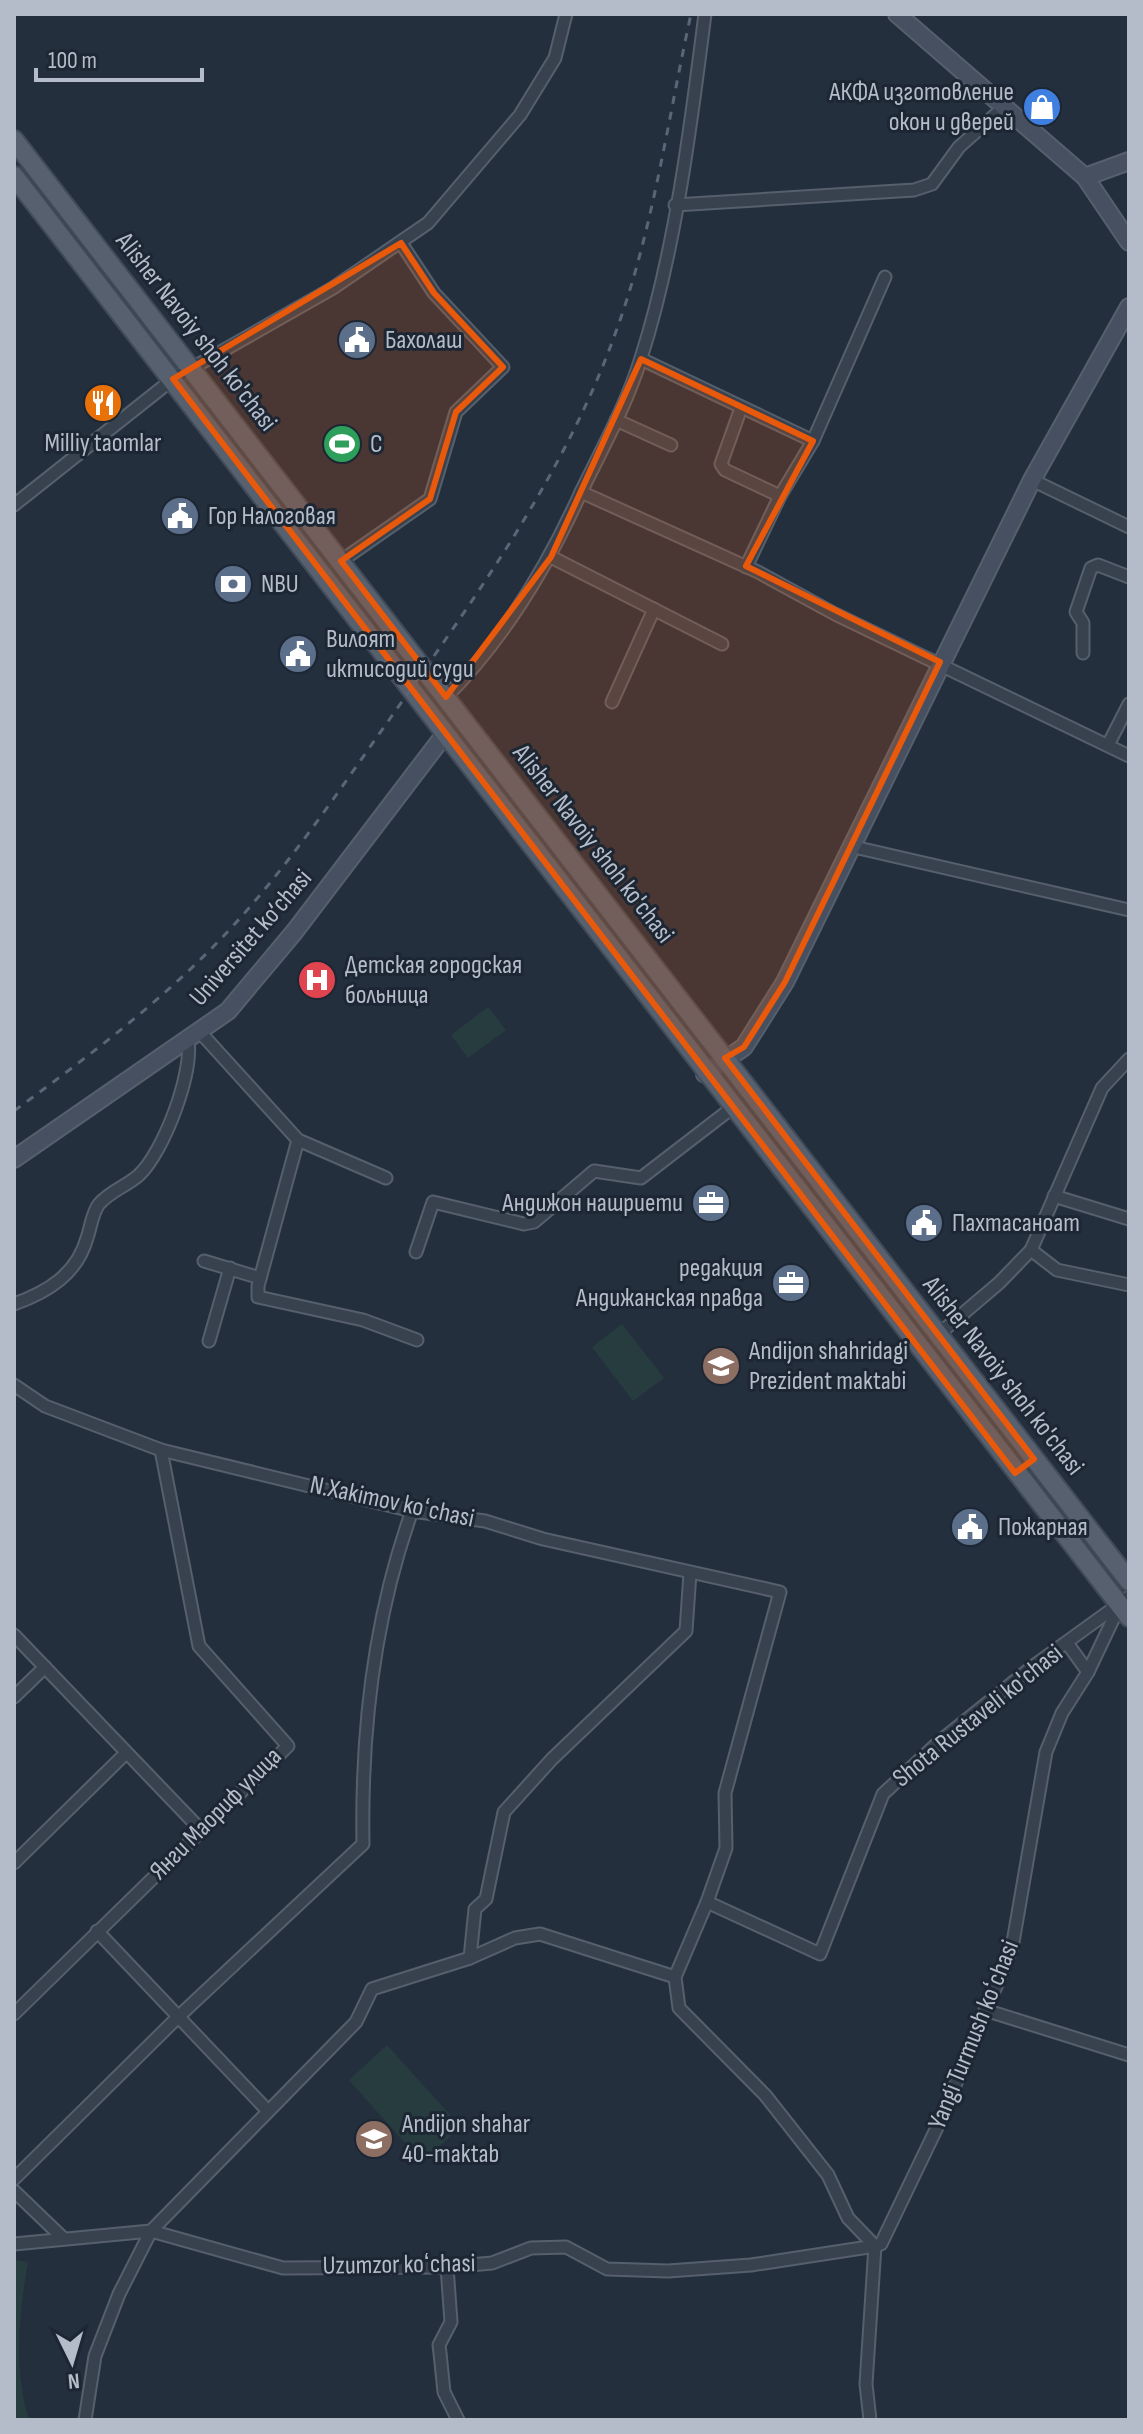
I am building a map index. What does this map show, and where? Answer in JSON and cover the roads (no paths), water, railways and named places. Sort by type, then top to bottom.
[{"type":"main road","points":[[897,14],[1085,177],[1129,242]]},
{"type":"main road","name":"Alisher Navoiy shoh ko'chasi","points":[[14,140],[1129,1581]]},
{"type":"main road","points":[[1085,177],[1129,161]]},
{"type":"main road","name":"Alisher Navoiy shoh ko'chasi","points":[[14,176],[1015,1473],[1126,1606]]},
{"type":"main road","points":[[705,1074],[744,1047],[785,982],[1032,480],[1129,307]]},
{"type":"main road","name":"Universitet kо‘chasi","points":[[14,1159],[228,1011],[295,931],[445,734]]},
{"type":"main road","points":[[611,951],[631,936]]},
{"type":"main road","points":[[868,1281],[886,1266]]},
{"type":"main road","points":[[1015,1473],[1034,1459]]},
{"type":"main road","points":[[1037,1501],[1056,1486]]},
{"type":"street","points":[[14,505],[173,379],[333,288],[428,223],[520,115],[555,58],[566,14]]},
{"type":"street","points":[[446,697],[464,678],[551,557],[616,420],[641,359],[662,278],[691,121],[705,14]]},
{"type":"street","points":[[675,205],[914,190],[932,184],[959,147],[1004,107]]},
{"type":"street","points":[[341,561],[430,499],[456,412],[503,367],[434,293],[401,243]]},
{"type":"street","points":[[746,567],[780,496],[813,441],[885,277]]},
{"type":"street","points":[[641,359],[813,441]]},
{"type":"street","points":[[741,408],[721,464],[725,470],[780,496]]},
{"type":"street","points":[[616,420],[671,445]]},
{"type":"street","points":[[1032,480],[1129,527]]},
{"type":"street","points":[[581,492],[746,567],[1129,756]]},
{"type":"street","points":[[551,557],[722,644]]},
{"type":"street","points":[[1083,653],[1083,623],[1076,612],[1091,568],[1098,565],[1129,577]]},
{"type":"street","points":[[612,702],[654,609]]},
{"type":"street","points":[[1108,745],[1129,704]]},
{"type":"street","points":[[854,847],[1129,910]]},
{"type":"street","points":[[194,1036],[298,1140],[386,1178]]},
{"type":"street","points":[[14,1304],[49,1287],[74,1269],[101,1202],[140,1174],[149,1161],[186,1082],[194,1036]]},
{"type":"street","points":[[939,1334],[999,1283],[1031,1250],[1102,1088],[1129,1059]]},
{"type":"street","points":[[416,1252],[433,1202],[524,1224],[534,1222],[594,1171],[641,1178],[732,1108]]},
{"type":"street","points":[[298,1140],[260,1278],[258,1297],[267,1302],[363,1320],[417,1340]]},
{"type":"street","points":[[1054,1196],[1129,1219]]},
{"type":"street","points":[[1031,1250],[1057,1270],[1129,1285]]},
{"type":"street","points":[[204,1261],[260,1278]]},
{"type":"street","points":[[209,1341],[230,1268]]},
{"type":"street","name":"N.Xakimov koʻchasi","points":[[14,1385],[45,1406],[161,1450],[412,1511],[485,1521],[690,1573],[780,1592],[725,1793],[726,1848],[707,1902]]},
{"type":"street","name":"Янги Маориф улица","points":[[14,2014],[288,1746],[199,1646],[161,1450]]},
{"type":"street","points":[[14,2179],[177,2018],[363,1844],[361,1763],[374,1671],[394,1561],[412,1511]]},
{"type":"street","points":[[470,1958],[475,1909],[486,1899],[504,1812],[552,1759],[686,1631],[690,1573]]},
{"type":"street","name":"Shota Rustaveli ko'chasi","points":[[707,1902],[820,1954],[883,1794],[940,1741],[1067,1643],[1126,1606]]},
{"type":"street","name":"Yangi Turmush koʻchasi","points":[[870,2420],[866,2384],[875,2246],[881,2244],[942,2117],[1017,1929],[1046,1752],[1062,1713],[1126,1606]]},
{"type":"street","points":[[14,1635],[202,1831]]},
{"type":"street","points":[[1067,1643],[1088,1672]]},
{"type":"street","points":[[14,1697],[45,1667]]},
{"type":"street","points":[[14,1863],[125,1754]]},
{"type":"street","points":[[707,1902],[675,1977],[679,2008],[765,2095],[828,2175],[848,2218],[875,2246]]},
{"type":"street","points":[[97,1931],[267,2110]]},
{"type":"street","points":[[85,2420],[95,2356],[119,2294],[151,2231],[356,2022],[372,1989],[470,1958],[515,1938],[540,1934],[675,1977]]},
{"type":"street","points":[[985,2010],[1129,2055]]},
{"type":"street","points":[[14,2191],[64,2239]]},
{"type":"street","name":"Uzumzor koʻchasi","points":[[14,2244],[151,2231],[283,2268],[447,2267],[492,2263],[531,2248],[566,2247],[607,2269],[668,2271],[751,2265],[875,2246]]},
{"type":"street","points":[[447,2267],[451,2322],[439,2345],[444,2392],[458,2420]]},
{"type":"railway","points":[[14,1111],[139,1015],[234,925],[347,780],[514,536],[543,488],[593,389],[628,297],[658,177],[691,14]]},
{"type":"place","name":"АКФА изготовление окон и дверей","points":[[1042,107]]},
{"type":"place","name":"Бахолаш","points":[[357,340]]},
{"type":"place","name":"Milliy taomlar","points":[[103,403]]},
{"type":"place","name":"С","points":[[342,444]]},
{"type":"place","name":"Гор Налоговая","points":[[180,516]]},
{"type":"place","name":"NBU","points":[[233,584]]},
{"type":"place","name":"Вилоят иктисодий суди","points":[[298,654]]},
{"type":"place","name":"Детская городская больница","points":[[317,980]]},
{"type":"place","name":"Андижон нашриети","points":[[711,1203]]},
{"type":"place","name":"Пахтасаноат","points":[[924,1223]]},
{"type":"place","name":"редакция Андижанская правда","points":[[791,1283]]},
{"type":"place","name":"Andijon shahridagi Prezident maktabi","points":[[721,1366]]},
{"type":"place","name":"Пожарная","points":[[970,1527]]},
{"type":"place","name":"Andijon shahar 40-maktab","points":[[374,2139]]}]
